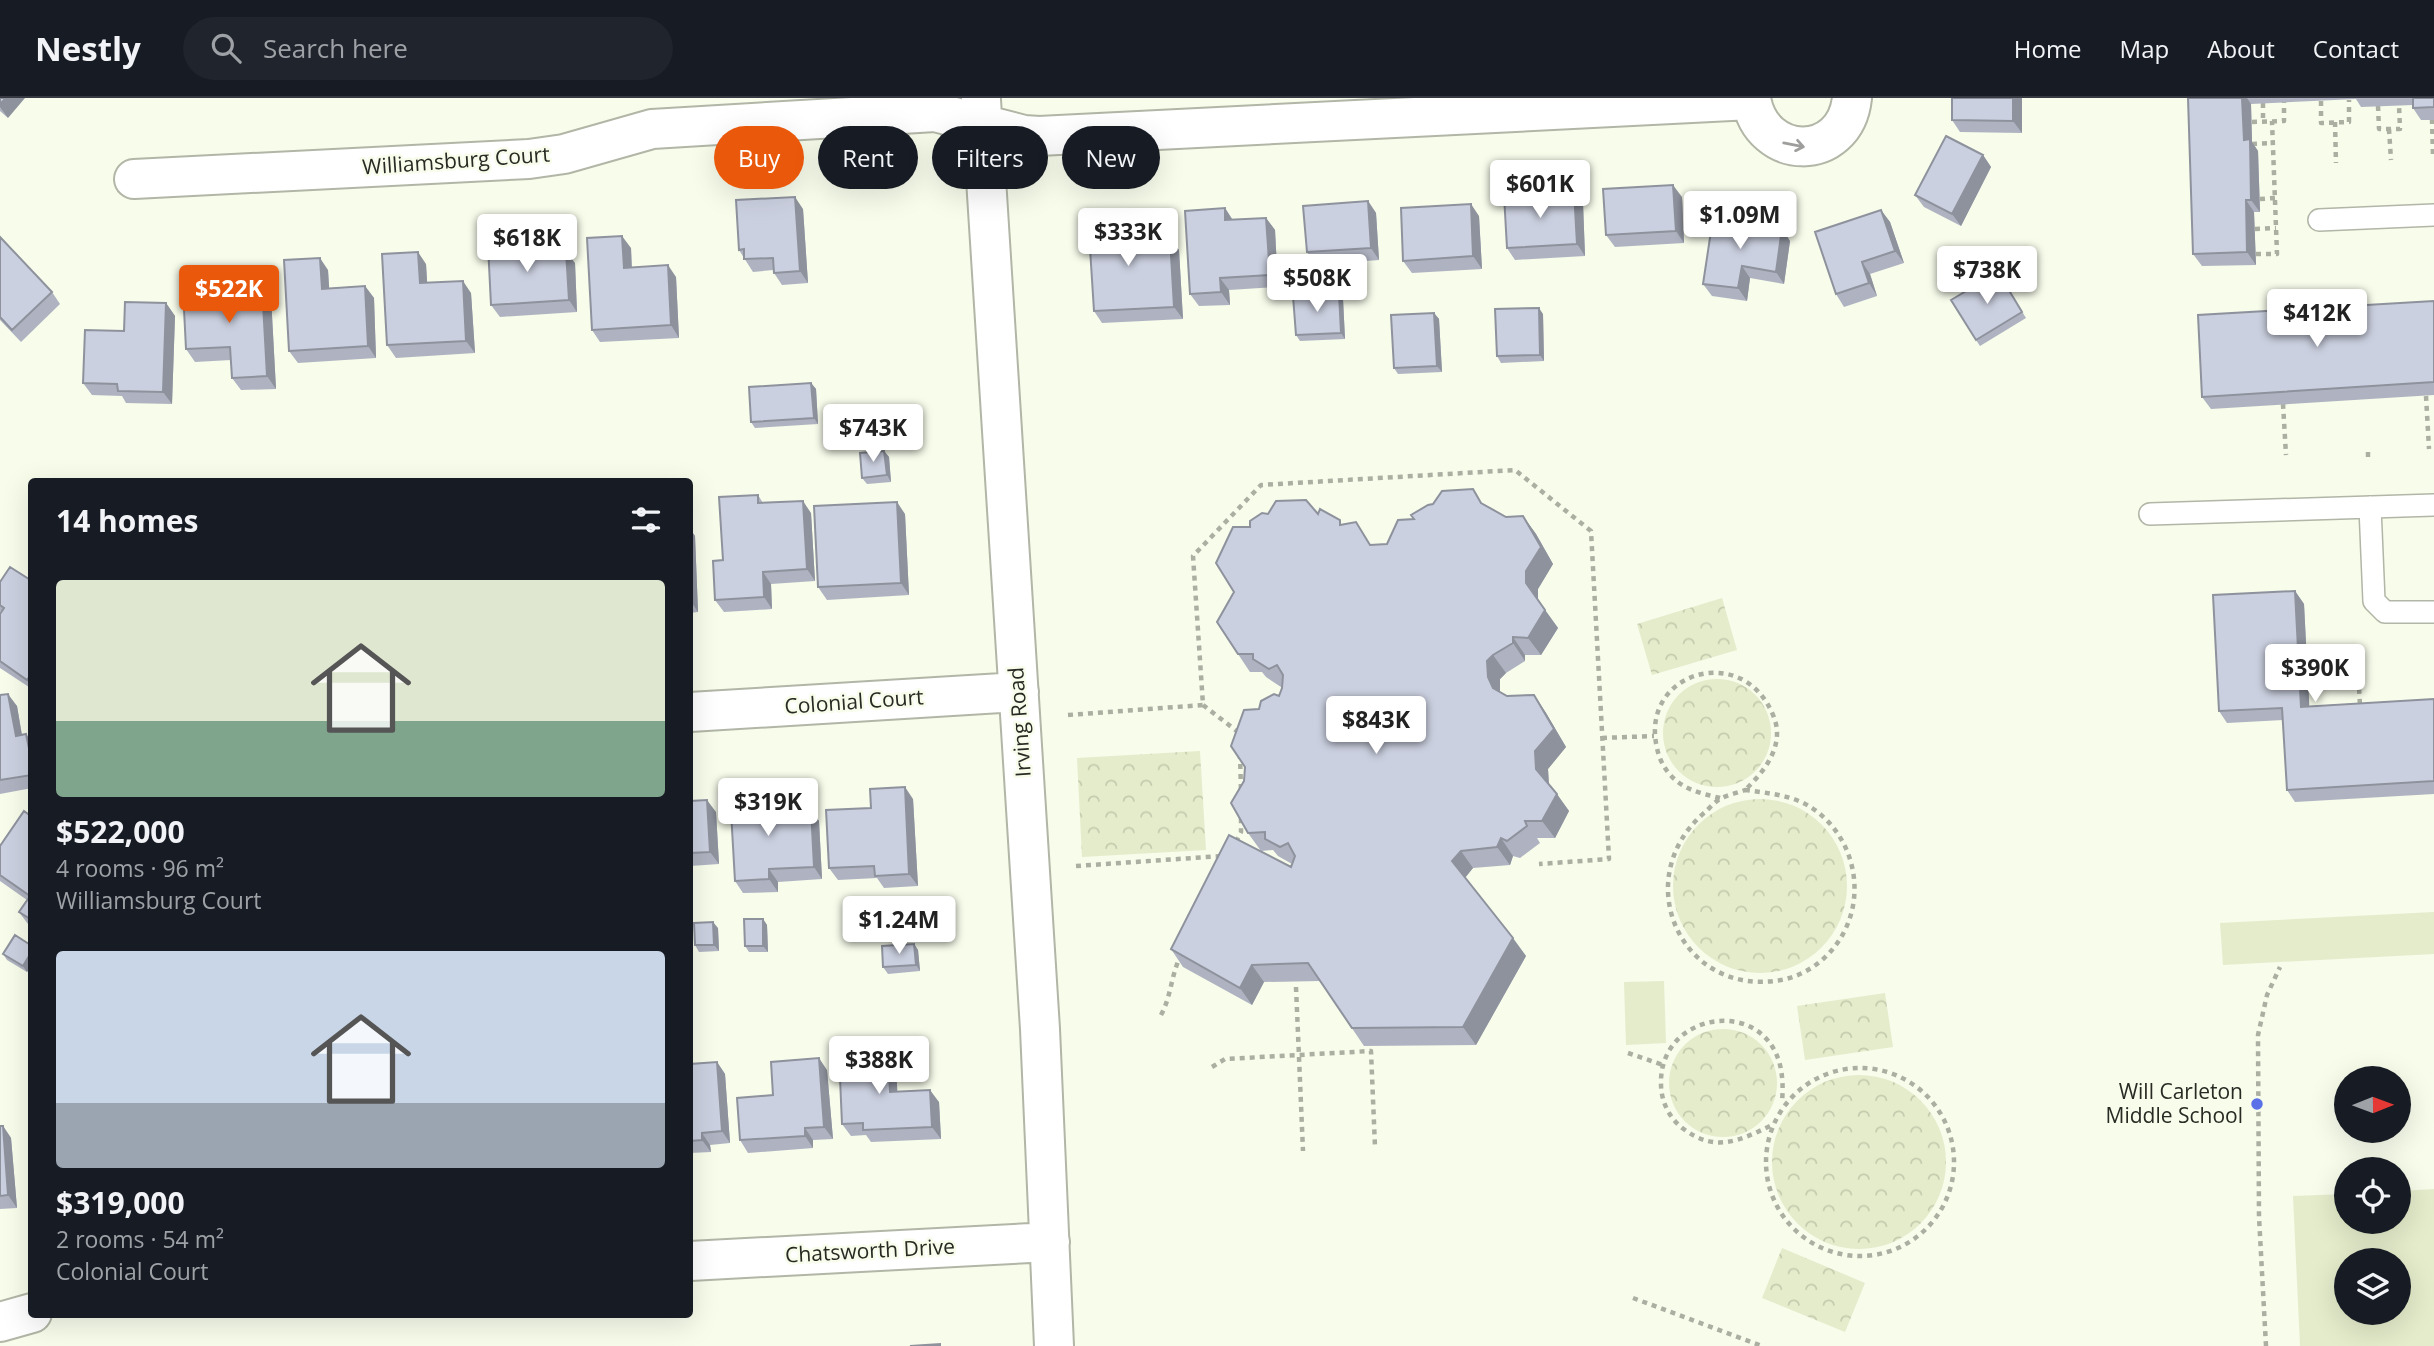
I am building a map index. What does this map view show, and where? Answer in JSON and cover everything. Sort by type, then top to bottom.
[{"type":"street","points":[[1751,99],[1756,119],[1769,135],[1786,144],[1805,147],[1825,142],[1840,130],[1851,112],[1852,98]]},
{"type":"street","name":"Williamsburg Court","points":[[134,179],[529,159],[564,154],[652,129],[935,112],[982,111],[1024,135],[1039,136],[1751,99]]},
{"type":"street","name":"Irving Road","points":[[982,111],[1040,1029],[1054,1346]]},
{"type":"street","name":"Colonial Court","points":[[693,712],[1019,692]]},
{"type":"street","name":"Chatsworth Drive","points":[[693,1261],[1050,1242]]},
{"type":"street","points":[[0,1322],[28,1314]]},
{"type":"lane","points":[[2319,220],[2434,215]]},
{"type":"lane","points":[[2150,514],[2434,505]]},
{"type":"lane","points":[[2370,507],[2374,601],[2385,612],[2434,612]]},
{"type":"path","points":[[2321,101],[2321,123],[2349,122],[2348,100]]},
{"type":"path","points":[[2252,122],[2284,121],[2284,102]]},
{"type":"path","points":[[2263,103],[2263,121]]},
{"type":"path","points":[[2378,106],[2379,130],[2400,129],[2399,105]]},
{"type":"path","points":[[2432,119],[2433,158]]},
{"type":"path","points":[[2256,254],[2277,254],[2272,121]]},
{"type":"path","points":[[2335,122],[2336,163]]},
{"type":"path","points":[[2389,129],[2390,160]]},
{"type":"path","points":[[2252,144],[2273,143]]},
{"type":"path","points":[[2260,198],[2275,198]]},
{"type":"path","points":[[2255,229],[2276,228]]},
{"type":"path","points":[[2426,396],[2429,449]]},
{"type":"path","points":[[2283,404],[2287,455]]},
{"type":"path","points":[[2368,452],[2368,458]]},
{"type":"path","points":[[1203,705],[1193,556],[1261,485],[1515,470],[1591,531],[1609,859],[1539,864]]},
{"type":"path","points":[[2307,661],[2348,660]]},
{"type":"path","points":[[2358,669],[2361,716]]},
{"type":"path","points":[[1721,799],[1685,787],[1669,774],[1658,757],[1654,736],[1656,717],[1664,699],[1678,684],[1697,674],[1717,672],[1737,675],[1755,686],[1768,701],[1776,720],[1776,740],[1771,760],[1745,790]]},
{"type":"path","points":[[1068,715],[1203,705],[1240,733]]},
{"type":"path","points":[[1602,738],[1654,736]]},
{"type":"path","points":[[1240,746],[1241,795]]},
{"type":"path","points":[[1745,790],[1781,795],[1811,807],[1835,829],[1851,857],[1856,887],[1852,916],[1839,943],[1818,964],[1791,978],[1762,984],[1732,979],[1706,966],[1685,945],[1670,915],[1666,883],[1674,851],[1691,824],[1721,799],[1745,790]]},
{"type":"path","points":[[1236,844],[1241,832],[1241,807]]},
{"type":"path","points":[[1076,866],[1230,856]]},
{"type":"path","points":[[1161,1015],[1168,1002],[1174,970],[1185,947]]},
{"type":"path","points":[[2266,1346],[2259,1217],[2258,1035],[2267,995],[2280,967]]},
{"type":"path","points":[[1296,987],[1303,1151]]},
{"type":"path","points":[[1770,1126],[1736,1142],[1716,1143],[1696,1138],[1679,1126],[1667,1111],[1661,1092],[1660,1071],[1667,1052],[1680,1035],[1697,1025],[1717,1020],[1738,1022],[1756,1030],[1770,1044],[1780,1063],[1782,1102]]},
{"type":"path","points":[[1212,1068],[1225,1059],[1371,1051],[1375,1147]]},
{"type":"path","points":[[1628,1053],[1663,1065]]},
{"type":"path","points":[[1874,1068],[1905,1078],[1929,1096],[1946,1120],[1954,1149],[1954,1178],[1944,1206],[1927,1231],[1902,1248],[1874,1256],[1844,1256],[1813,1245],[1788,1224],[1772,1196],[1766,1164],[1770,1126],[1782,1102],[1811,1081],[1841,1069],[1874,1068]]},
{"type":"path","points":[[1633,1298],[1762,1346]]},
{"type":"green space","points":[[1722,598],[1737,650],[1652,675],[1637,624]]},
{"type":"green space","points":[[1717,679],[1738,683],[1755,695],[1767,712],[1771,733],[1767,754],[1755,771],[1738,783],[1717,787],[1696,783],[1679,771],[1667,754],[1663,733],[1667,712],[1679,695],[1696,683]]},
{"type":"green space","points":[[1200,751],[1206,850],[1082,857],[1077,758]]},
{"type":"green space","points":[[1760,799],[1793,806],[1821,825],[1840,853],[1847,886],[1840,919],[1821,947],[1793,966],[1760,973],[1727,966],[1699,947],[1680,919],[1673,886],[1680,853],[1699,825],[1727,806]]},
{"type":"green space","points":[[2434,912],[2434,954],[2223,965],[2220,923]]},
{"type":"green space","points":[[1664,981],[1666,1043],[1626,1045],[1624,982]]},
{"type":"green space","points":[[1885,993],[1893,1047],[1805,1060],[1797,1006]]},
{"type":"green space","points":[[1723,1029],[1744,1033],[1761,1045],[1773,1062],[1777,1083],[1773,1104],[1761,1121],[1744,1133],[1723,1137],[1702,1133],[1685,1121],[1673,1104],[1669,1083],[1673,1062],[1685,1045],[1702,1033]]},
{"type":"green space","points":[[1859,1075],[1892,1082],[1920,1101],[1939,1129],[1946,1162],[1939,1195],[1920,1223],[1892,1242],[1859,1249],[1826,1242],[1798,1223],[1779,1195],[1772,1162],[1779,1129],[1798,1101],[1826,1082]]},
{"type":"green space","points":[[2434,1189],[2434,1346],[2300,1346],[2293,1196],[2334,1194],[2334,1234],[2411,1234],[2411,1190]]},
{"type":"green space","points":[[1782,1248],[1865,1283],[1845,1332],[1762,1298]]},
{"type":"building","points":[[1952,98],[2013,98],[2013,121],[1952,120]]},
{"type":"building","points":[[2188,98],[2242,98],[2244,140],[2250,139],[2251,200],[2246,200],[2247,252],[2193,254]]},
{"type":"building","points":[[2413,98],[2434,98],[2434,107],[2413,108]]},
{"type":"building","points":[[1946,136],[1983,155],[1952,214],[1915,195]]},
{"type":"building","points":[[1673,185],[1676,231],[1606,235],[1603,189]]},
{"type":"building","points":[[1574,191],[1577,244],[1507,248],[1504,195]]},
{"type":"building","points":[[795,197],[800,271],[774,273],[773,258],[744,259],[744,249],[739,250],[736,200]]},
{"type":"building","points":[[1368,201],[1371,248],[1307,252],[1303,206]]},
{"type":"building","points":[[1471,204],[1473,256],[1403,261],[1401,208]]},
{"type":"building","points":[[1225,208],[1225,220],[1266,218],[1270,275],[1220,278],[1221,292],[1190,294],[1185,211]]},
{"type":"building","points":[[1881,210],[1895,251],[1862,262],[1869,283],[1836,294],[1815,232]]},
{"type":"building","points":[[1124,216],[1125,241],[1170,238],[1174,307],[1094,311],[1088,217]]},
{"type":"building","points":[[1713,218],[1782,228],[1776,272],[1742,266],[1738,288],[1703,284]]},
{"type":"building","points":[[622,236],[624,268],[668,265],[671,325],[592,330],[587,238]]},
{"type":"building","points":[[0,237],[52,292],[12,330],[0,317]]},
{"type":"building","points":[[543,242],[544,252],[566,251],[569,300],[491,305],[488,245]]},
{"type":"building","points":[[418,252],[420,283],[463,281],[466,341],[387,345],[382,254]]},
{"type":"building","points":[[320,258],[322,289],[365,286],[368,346],[289,351],[284,260]]},
{"type":"building","points":[[1998,272],[2022,312],[1976,340],[1951,300]]},
{"type":"building","points":[[262,285],[267,376],[232,378],[230,347],[186,349],[183,289]]},
{"type":"building","points":[[1339,293],[1341,333],[1296,335],[1293,296]]},
{"type":"building","points":[[2434,301],[2434,382],[2202,397],[2198,315]]},
{"type":"building","points":[[125,302],[166,303],[163,392],[118,391],[117,384],[83,383],[85,330],[124,331]]},
{"type":"building","points":[[1539,308],[1540,355],[1497,356],[1495,309]]},
{"type":"building","points":[[1434,313],[1437,366],[1394,368],[1391,315]]},
{"type":"building","points":[[811,383],[814,418],[751,422],[749,387]]},
{"type":"building","points":[[884,451],[887,475],[862,478],[860,453]]},
{"type":"building","points":[[1473,489],[1481,503],[1506,517],[1523,516],[1541,547],[1526,571],[1526,583],[1545,610],[1528,638],[1513,637],[1513,643],[1487,661],[1488,677],[1493,688],[1507,696],[1534,695],[1554,729],[1535,751],[1536,769],[1557,794],[1542,821],[1525,821],[1527,826],[1507,841],[1501,838],[1497,847],[1461,851],[1452,861],[1513,938],[1463,1027],[1352,1028],[1308,963],[1252,965],[1240,988],[1171,949],[1229,835],[1291,867],[1295,856],[1288,843],[1280,847],[1265,839],[1265,832],[1248,833],[1231,803],[1244,781],[1245,767],[1231,746],[1244,710],[1259,709],[1261,701],[1274,694],[1279,696],[1283,675],[1277,665],[1269,669],[1253,659],[1253,654],[1238,654],[1217,622],[1234,592],[1216,563],[1233,527],[1250,527],[1250,521],[1262,513],[1268,514],[1276,501],[1306,500],[1318,514],[1320,509],[1340,520],[1340,525],[1356,522],[1370,545],[1387,544],[1398,520],[1414,519],[1411,515],[1433,504],[1442,491]]},
{"type":"building","points":[[758,495],[758,503],[803,501],[807,569],[763,572],[764,597],[715,600],[713,561],[723,560],[719,497]]},
{"type":"building","points":[[897,502],[901,583],[818,587],[814,506]]},
{"type":"building","points":[[10,567],[28,578],[27,680],[0,661],[0,614],[4,608],[0,605],[0,582]]},
{"type":"building","points":[[2295,591],[2301,707],[2434,699],[2434,781],[2287,790],[2282,708],[2219,711],[2213,595]]},
{"type":"building","points":[[8,694],[16,736],[26,734],[28,776],[0,780],[0,695]]},
{"type":"building","points":[[905,787],[909,874],[875,876],[874,866],[829,868],[826,810],[871,808],[870,789]]},
{"type":"building","points":[[765,792],[766,811],[811,809],[814,867],[769,869],[769,879],[735,881],[730,794]]},
{"type":"building","points":[[707,800],[710,852],[693,853],[693,801]]},
{"type":"building","points":[[24,811],[28,814],[28,895],[0,875],[0,846]]},
{"type":"building","points":[[28,899],[28,918],[19,912]]},
{"type":"building","points":[[744,919],[763,919],[763,946],[745,946]]},
{"type":"building","points":[[713,922],[714,945],[695,945],[694,923]]},
{"type":"building","points":[[15,935],[28,943],[28,958],[23,966],[3,954]]},
{"type":"building","points":[[914,944],[916,965],[883,967],[882,946]]},
{"type":"building","points":[[888,1053],[890,1092],[930,1090],[932,1127],[863,1130],[863,1123],[842,1124],[839,1055]]},
{"type":"building","points":[[819,1058],[824,1127],[805,1128],[805,1136],[740,1140],[737,1098],[773,1095],[771,1062]]},
{"type":"building","points":[[717,1062],[722,1131],[702,1133],[702,1140],[693,1141],[693,1064]]},
{"type":"building","points":[[0,1126],[3,1126],[8,1195],[0,1196]]},
{"type":"place","name":"Will Carleton Middle School","points":[[2257,1104]]}]
